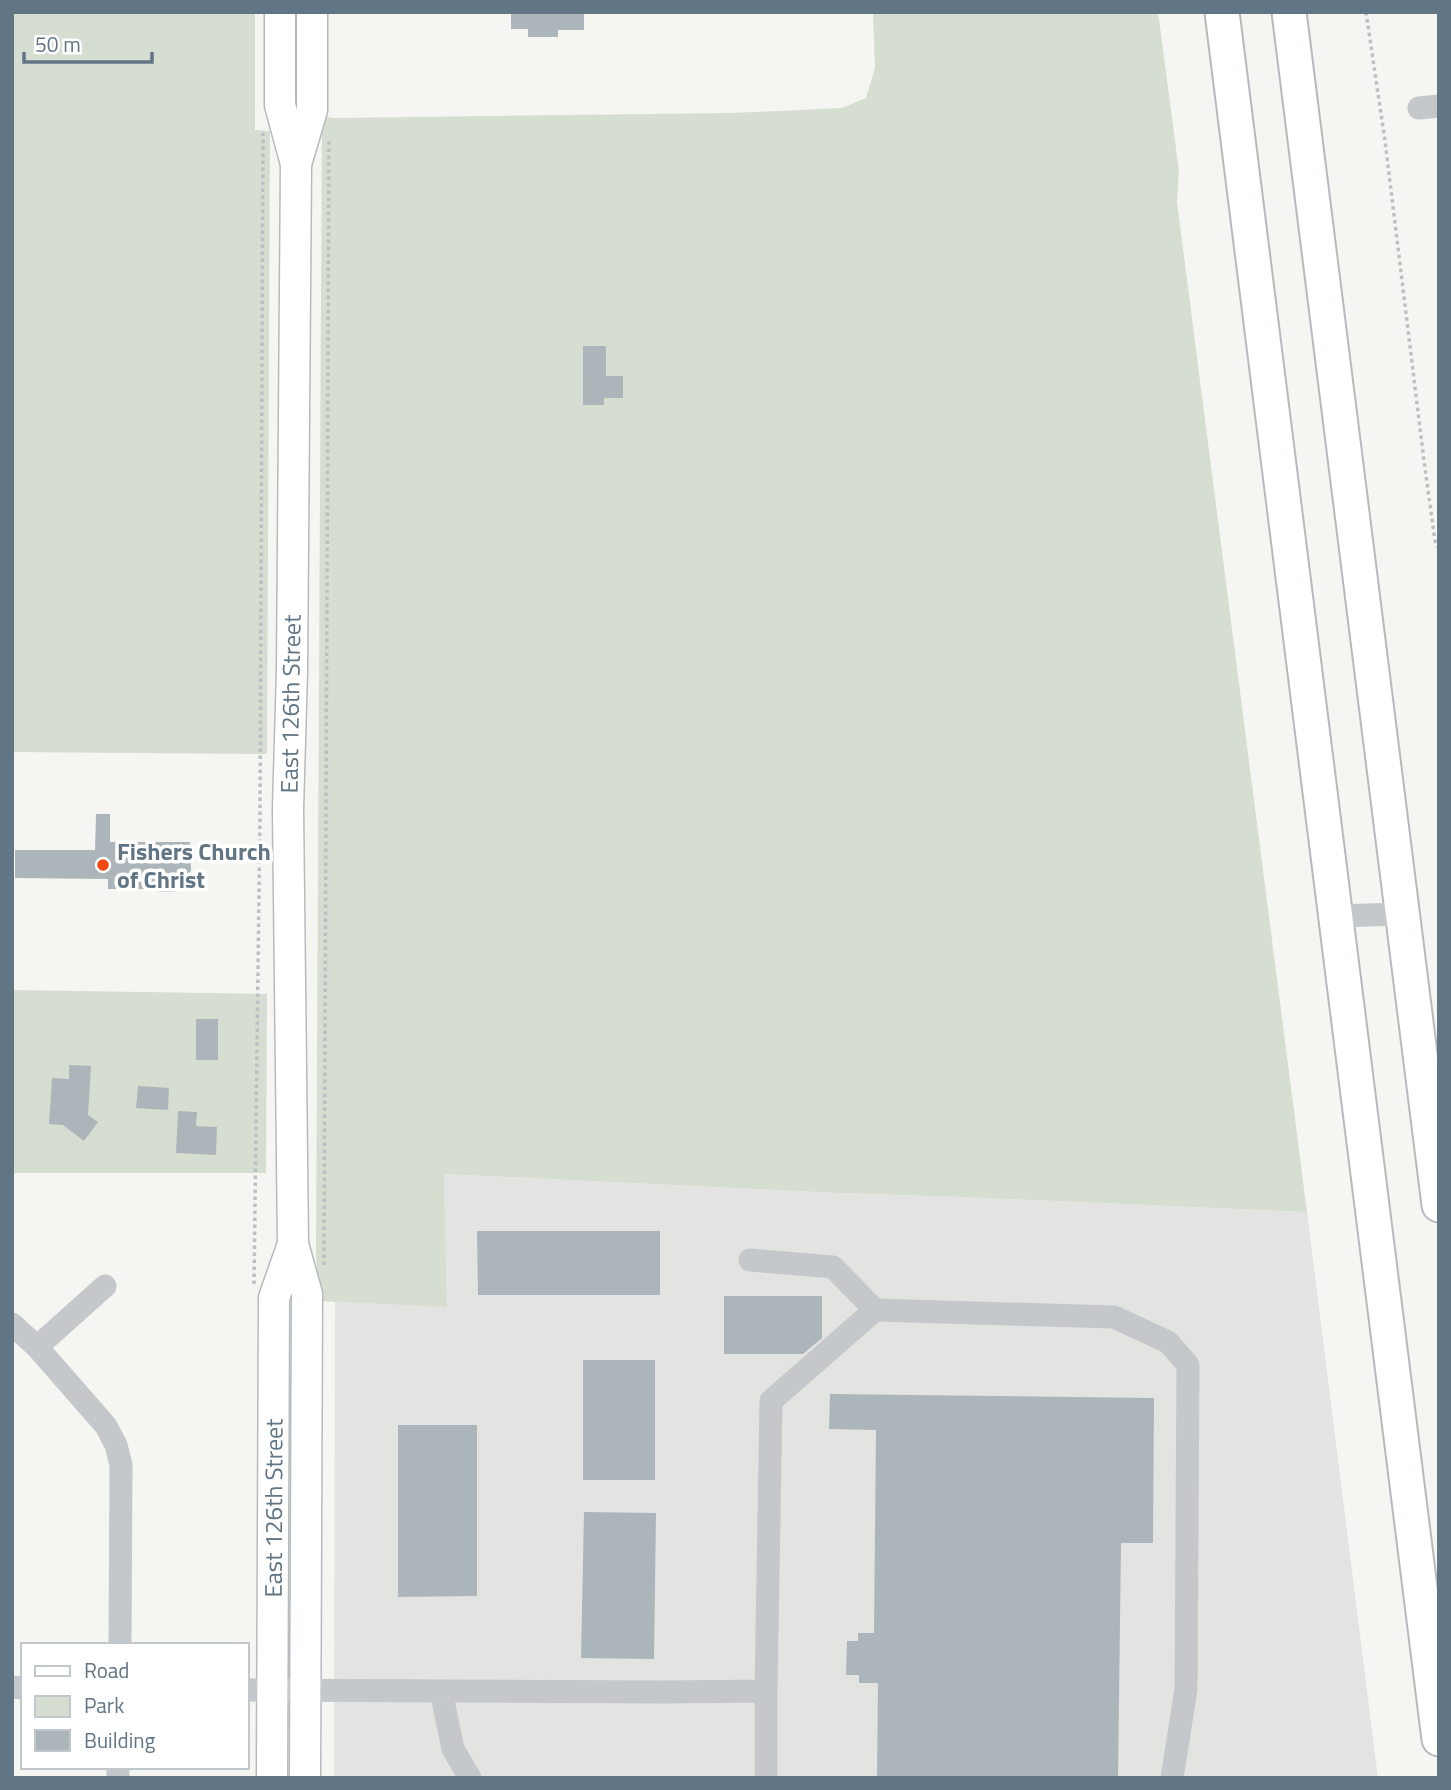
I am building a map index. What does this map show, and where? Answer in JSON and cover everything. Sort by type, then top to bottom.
[{"type":"highway","points":[[1222,12],[1439,1739]]},
{"type":"highway","points":[[1289,12],[1439,1205]]},
{"type":"main road","name":"East 126th Street","points":[[280,12],[281,106],[296,164],[292,670],[288,809],[293,1244],[307,1294],[305,1778]]},
{"type":"main road","name":"East 126th Street","points":[[296,164],[312,110],[312,12]]},
{"type":"main road","name":"East 126th Street","points":[[272,1778],[259,1690],[274,1298],[293,1244]]},
{"type":"street","points":[[1335,916],[1402,914]]},
{"type":"street","points":[[750,1260],[833,1267],[875,1310]]},
{"type":"street","points":[[37,1347],[105,1286]]},
{"type":"street","points":[[766,1778],[771,1401],[875,1310],[1114,1317],[1168,1342],[1188,1365],[1186,1689],[1172,1778]]},
{"type":"street","points":[[12,1324],[37,1347],[106,1426],[116,1445],[121,1465],[120,1643]]},
{"type":"street","points":[[259,1690],[766,1691]]},
{"type":"street","points":[[441,1691],[453,1749],[470,1778]]},
{"type":"path","points":[[1366,12],[1385,141],[1423,461],[1435,541],[1439,550]]},
{"type":"path","points":[[254,1292],[260,827],[263,128]]},
{"type":"path","points":[[324,1276],[329,130]]},
{"type":"shaded area","points":[[444,1174],[1307,1212],[1378,1778],[334,1778],[335,1302],[447,1306]]},
{"type":"green space","points":[[12,12],[255,12],[255,130],[270,131],[267,754],[12,752]]},
{"type":"green space","points":[[873,12],[1158,12],[1179,171],[1177,202],[1307,1212],[444,1174],[447,1307],[318,1301],[316,1248],[322,117],[732,113],[842,108],[866,98],[875,68]]},
{"type":"green space","points":[[12,990],[267,994],[266,1173],[12,1173]]},
{"type":"building","points":[[511,12],[584,12],[584,30],[558,30],[558,37],[528,37],[528,29],[511,29]]},
{"type":"building","points":[[583,346],[606,346],[606,376],[623,376],[623,398],[604,398],[604,405],[583,405]]},
{"type":"building","name":"Fishers Church of Christ","points":[[96,814],[110,814],[110,842],[190,842],[189,888],[174,888],[175,892],[159,892],[159,889],[108,889],[108,879],[15,878],[15,850],[95,850]]},
{"type":"building","points":[[196,1019],[218,1019],[218,1060],[196,1060]]},
{"type":"building","points":[[69,1065],[91,1066],[88,1115],[98,1122],[84,1141],[63,1125],[49,1124],[52,1078],[69,1079]]},
{"type":"building","points":[[138,1086],[169,1088],[168,1110],[136,1108]]},
{"type":"building","points":[[178,1111],[197,1112],[196,1126],[217,1127],[216,1155],[176,1153]]},
{"type":"building","points":[[477,1231],[660,1231],[660,1295],[478,1295]]},
{"type":"building","points":[[724,1296],[822,1296],[822,1338],[803,1354],[724,1354]]},
{"type":"building","points":[[583,1360],[655,1360],[655,1480],[583,1480]]},
{"type":"building","points":[[830,1394],[1154,1398],[1153,1543],[1121,1543],[1118,1778],[877,1778],[878,1683],[859,1683],[859,1675],[846,1675],[847,1641],[858,1641],[858,1633],[874,1633],[876,1430],[829,1429]]},
{"type":"building","points":[[398,1425],[477,1425],[477,1596],[398,1597]]},
{"type":"building","points":[[584,1512],[656,1513],[654,1659],[581,1658]]},
{"type":"place","name":"Fishers Church of Christ","points":[[103,865]]}]
